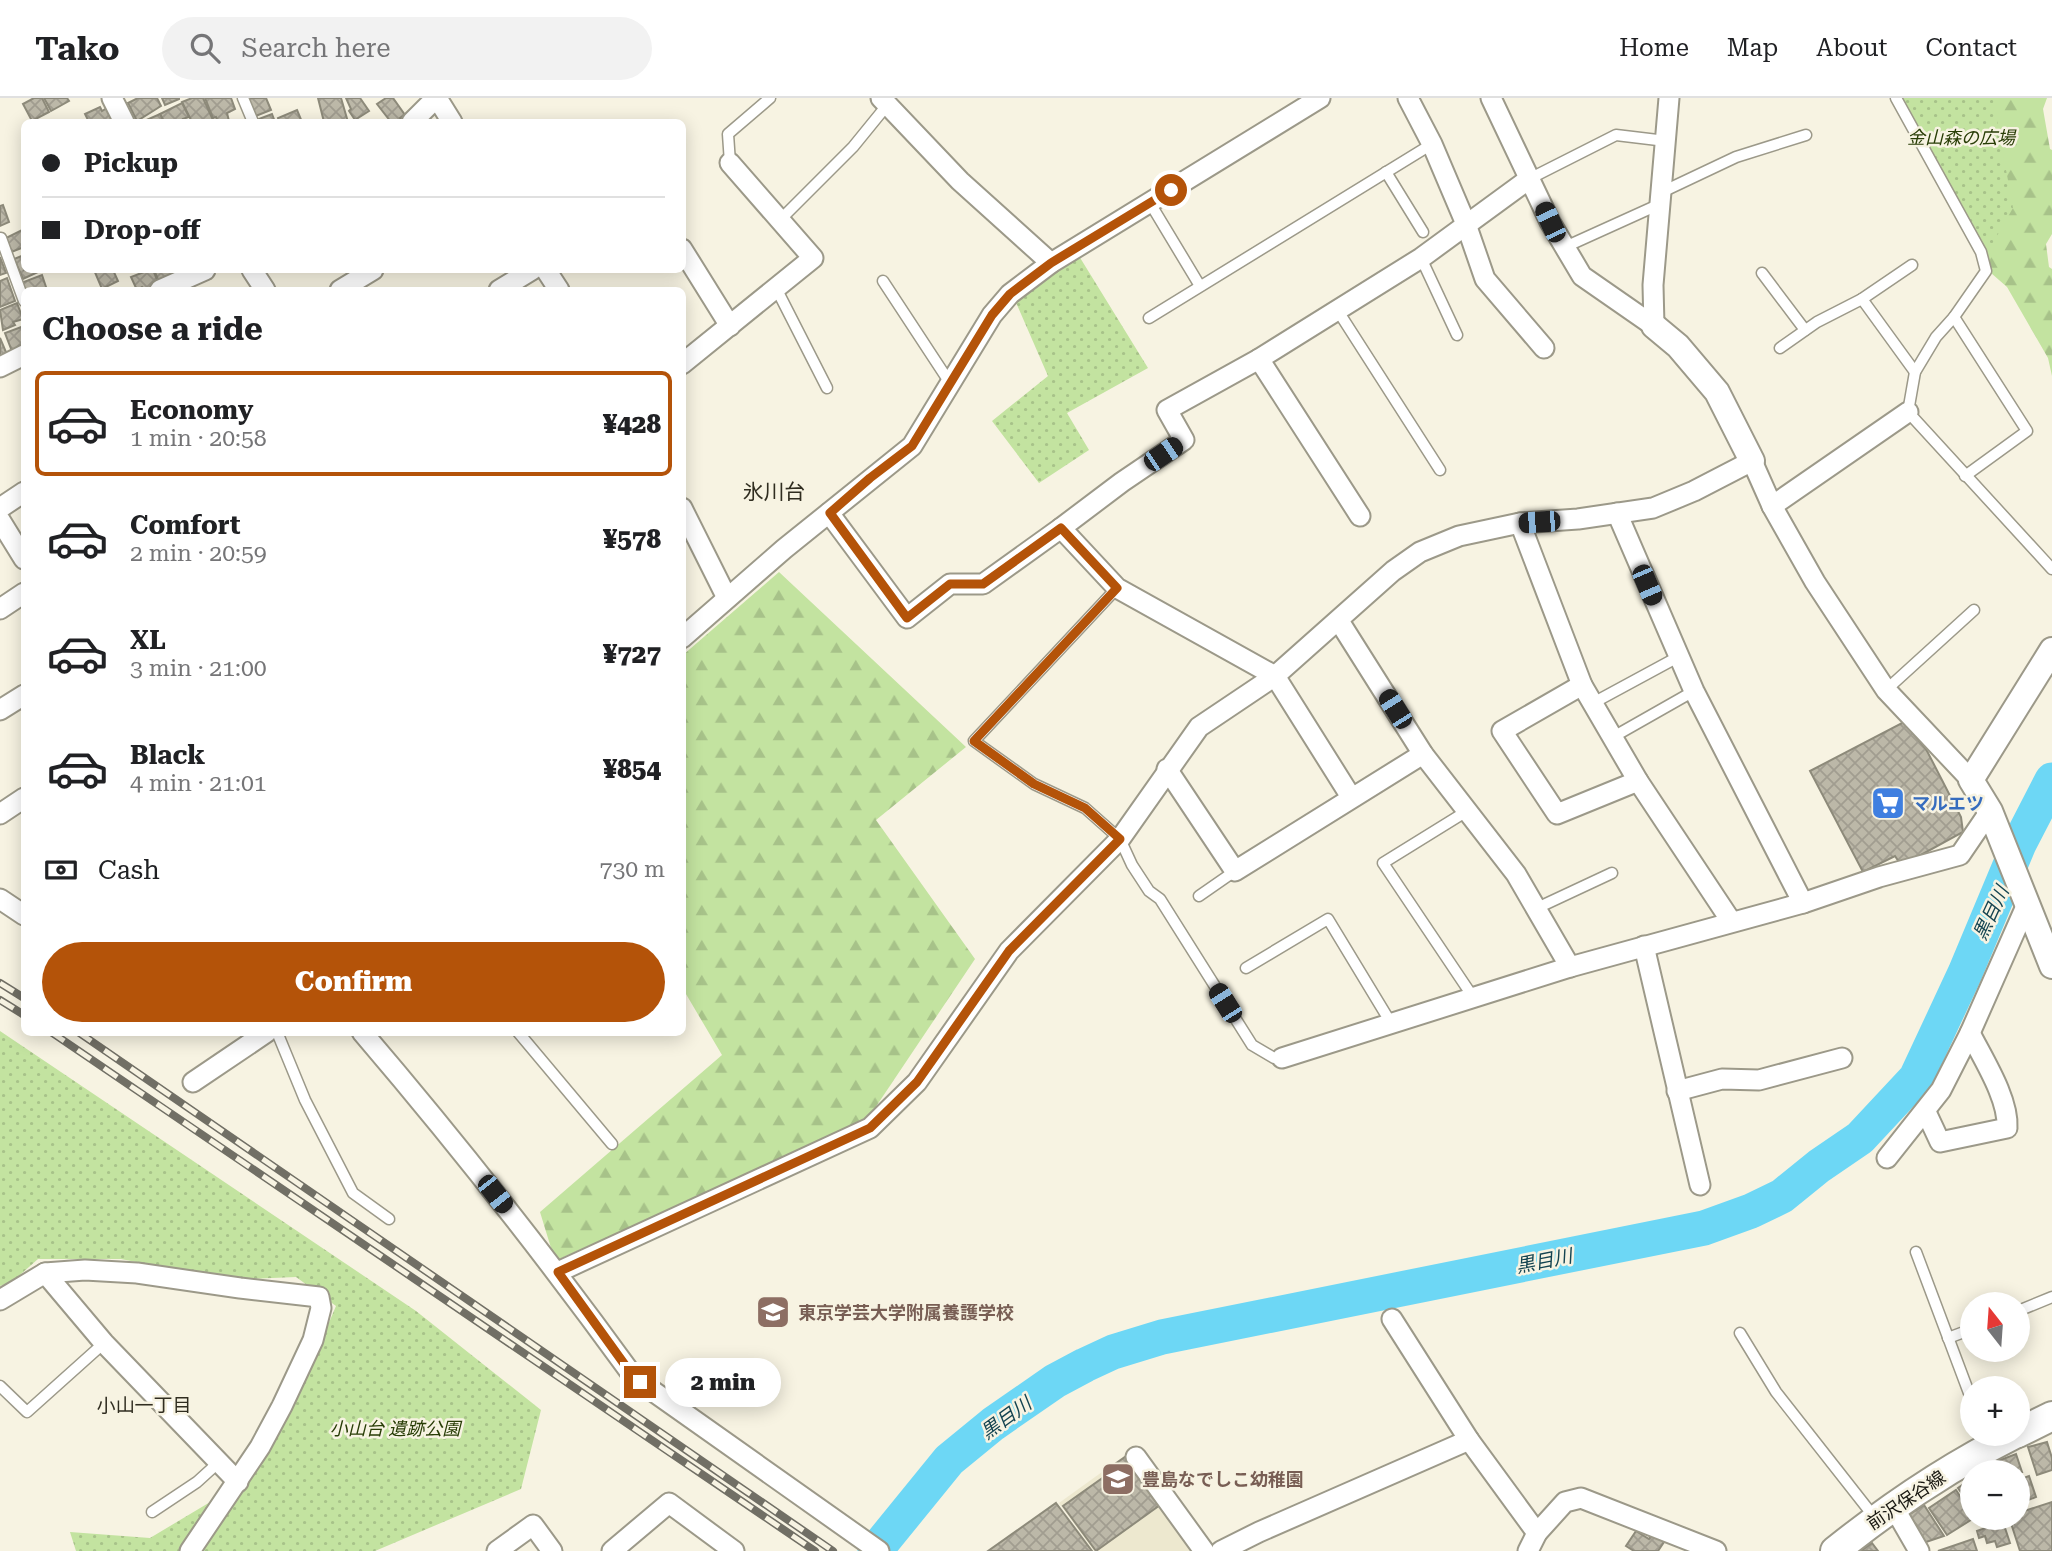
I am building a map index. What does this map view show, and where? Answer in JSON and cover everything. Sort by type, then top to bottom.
[{"type":"main road","name":"前沢保谷線","points":[[2030,1427],[2052,1416]]},
{"type":"main road","name":"前沢保谷線","points":[[1835,1551],[1884,1512],[1978,1446]]},
{"type":"street","points":[[112,98],[122,119]]},
{"type":"street","points":[[415,119],[436,98],[450,119]]},
{"type":"street","points":[[686,634],[870,478],[912,446],[992,315],[1010,294],[1051,263],[1320,98]]},
{"type":"street","points":[[1408,98],[1432,145],[1466,224],[1485,278],[1544,348]]},
{"type":"street","points":[[1491,98],[1550,222],[1582,276],[1678,346],[1717,392],[1772,506],[1841,624],[1886,690],[1971,780],[1992,817],[2052,966]]},
{"type":"street","points":[[1654,326],[1653,285],[1669,98]]},
{"type":"street","points":[[885,101],[960,181],[1051,263]]},
{"type":"street","points":[[686,361],[813,258],[730,163]]},
{"type":"street","points":[[830,513],[907,618],[950,584],[983,584],[1184,440],[1167,410],[1338,311],[1421,258],[1530,179]]},
{"type":"street","points":[[686,255],[730,326]]},
{"type":"street","points":[[166,287],[195,273]]},
{"type":"street","points":[[345,287],[368,273]]},
{"type":"street","points":[[504,287],[527,273]]},
{"type":"street","points":[[0,367],[21,356]]},
{"type":"street","points":[[1259,359],[1360,516]]},
{"type":"street","points":[[1772,506],[1908,412]]},
{"type":"street","points":[[558,1272],[870,1128],[917,1082],[1009,951],[1120,839],[1199,727],[1275,676],[1393,571],[1420,552],[1459,536],[1520,523],[1653,508],[1694,491],[1752,461]]},
{"type":"street","points":[[0,508],[21,494]]},
{"type":"street","points":[[1617,513],[1694,691],[1803,902]]},
{"type":"street","points":[[686,516],[727,598]]},
{"type":"street","points":[[0,520],[21,554]]},
{"type":"street","points":[[1520,523],[1592,703],[1638,781],[1731,921]]},
{"type":"street","points":[[1061,528],[1117,588],[1275,676],[1351,797]]},
{"type":"street","points":[[0,609],[21,595]]},
{"type":"street","points":[[1339,621],[1423,754],[1516,874],[1570,967]]},
{"type":"street","points":[[1971,780],[2052,650]]},
{"type":"street","points":[[1583,685],[1502,731],[1557,814],[1638,781]]},
{"type":"street","points":[[0,710],[21,697]]},
{"type":"street","points":[[1167,769],[1235,871],[1423,754]]},
{"type":"street","points":[[0,814],[21,800]]},
{"type":"street","points":[[1282,1058],[1570,967],[1960,855],[1992,817]]},
{"type":"street","points":[[0,899],[21,913]]},
{"type":"street","points":[[1887,1158],[1941,1090],[1970,1033],[2027,904]]},
{"type":"street","points":[[1644,946],[1700,1185]]},
{"type":"street","points":[[1926,1112],[1940,1142],[2007,1128],[2008,1118],[2003,1102],[1970,1033]]},
{"type":"street","points":[[193,1082],[261,1036]]},
{"type":"street","points":[[365,1036],[433,1115],[558,1272],[630,1372],[640,1382],[879,1551]]},
{"type":"street","points":[[1677,1091],[1722,1079],[1759,1080],[1842,1058]]},
{"type":"street","points":[[0,1300],[45,1273],[85,1270],[137,1273],[320,1297],[321,1308],[313,1340],[266,1437],[190,1551]]},
{"type":"street","points":[[45,1273],[104,1343],[238,1482]]},
{"type":"street","points":[[1392,1319],[1469,1440],[1537,1533]]},
{"type":"street","points":[[1220,1551],[1469,1440]]},
{"type":"street","points":[[1136,1457],[1204,1551]]},
{"type":"street","points":[[1528,1551],[1537,1533],[1565,1502],[1581,1498],[1716,1551]]},
{"type":"street","points":[[612,1551],[669,1503],[734,1551]]},
{"type":"street","points":[[1884,1512],[1919,1551]]},
{"type":"street","points":[[497,1551],[533,1525],[552,1551]]},
{"type":"lane","points":[[243,98],[252,119]]},
{"type":"lane","points":[[730,163],[728,134],[770,98]]},
{"type":"lane","points":[[1896,98],[1984,258],[1986,271],[1954,317],[1936,337],[1915,372],[1908,412],[2052,569]]},
{"type":"lane","points":[[780,220],[853,147],[885,101]]},
{"type":"lane","points":[[1530,179],[1616,135],[1666,141]]},
{"type":"lane","points":[[1565,247],[1736,157],[1805,135]]},
{"type":"lane","points":[[1149,317],[1432,145]]},
{"type":"lane","points":[[1386,172],[1423,232]]},
{"type":"lane","points":[[1150,204],[1200,286]]},
{"type":"lane","points":[[1,238],[21,293]]},
{"type":"lane","points":[[1421,258],[1457,335]]},
{"type":"lane","points":[[1780,348],[1817,322],[1862,299],[1912,265]]},
{"type":"lane","points":[[1762,273],[1805,330]]},
{"type":"lane","points":[[883,281],[950,384]]},
{"type":"lane","points":[[776,288],[827,388]]},
{"type":"lane","points":[[1862,299],[1915,372]]},
{"type":"lane","points":[[1338,311],[1440,470]]},
{"type":"lane","points":[[1954,317],[2027,431],[1965,476]]},
{"type":"lane","points":[[1117,588],[974,741],[1034,784],[1085,808],[1120,839],[1138,874],[1149,891],[1160,899],[1252,1045],[1274,1058],[1282,1058]]},
{"type":"lane","points":[[1886,690],[1974,610]]},
{"type":"lane","points":[[1592,703],[1678,657]]},
{"type":"lane","points":[[1613,737],[1694,691]]},
{"type":"lane","points":[[1467,811],[1383,863],[1473,997]]},
{"type":"lane","points":[[1199,896],[1235,871]]},
{"type":"lane","points":[[1534,909],[1612,873]]},
{"type":"lane","points":[[1246,968],[1328,919],[1391,1023]]},
{"type":"lane","points":[[279,1036],[305,1100],[353,1193],[389,1219]]},
{"type":"lane","points":[[521,1036],[612,1144]]},
{"type":"lane","points":[[1916,1252],[1962,1376]]},
{"type":"lane","points":[[2030,1306],[2052,1297]]},
{"type":"lane","points":[[1740,1334],[1776,1392],[1884,1512]]},
{"type":"lane","points":[[1948,1338],[1960,1334]]},
{"type":"lane","points":[[0,1386],[27,1412],[104,1343]]},
{"type":"lane","points":[[152,1512],[197,1482],[219,1462]]},
{"type":"shaded area","name":"豊島なでしこ幼稚園","points":[[1127,1454],[1196,1551],[1094,1551],[1059,1503]]},
{"type":"green space","name":"金山森の広場","points":[[1896,98],[1993,98],[2013,208],[1984,258]]},
{"type":"green space","points":[[1934,98],[2047,98],[2043,109],[2052,150],[2052,234],[2046,244],[2049,267],[2052,269],[2052,376],[2048,358],[2007,287],[1991,273],[1988,256],[1923,126]]},
{"type":"green space","points":[[1079,256],[1148,368],[1067,413],[1089,450],[1039,483],[992,421],[1048,376],[1014,298]]},
{"type":"green space","points":[[779,572],[966,747],[876,820],[975,959],[867,1120],[555,1261],[540,1212],[722,1055],[686,994],[686,652]]},
{"type":"green space","name":"小山台 遺跡公園","points":[[0,1031],[416,1311],[541,1410],[521,1489],[375,1551],[76,1551],[70,1532],[150,1538],[247,1480],[314,1358],[336,1306],[296,1277],[225,1280],[121,1259],[38,1259],[12,1282],[0,1286]]},
{"type":"building","points":[[34,98],[42,98],[49,112],[31,119],[23,104]]},
{"type":"building","points":[[44,98],[67,98],[69,101],[51,111]]},
{"type":"building","points":[[138,98],[157,98],[161,106],[136,119],[128,103]]},
{"type":"building","points":[[162,98],[179,98],[179,99],[165,105]]},
{"type":"building","points":[[203,98],[213,119],[190,119],[182,102]]},
{"type":"building","points":[[205,98],[231,98],[235,109],[227,113],[228,119],[213,118]]},
{"type":"building","points":[[246,98],[266,98],[271,110],[253,117]]},
{"type":"building","points":[[318,98],[341,98],[347,119],[323,119]]},
{"type":"building","points":[[346,98],[360,98],[369,111],[354,119],[349,111],[351,109]]},
{"type":"building","points":[[386,98],[393,98],[405,115],[401,119],[389,119],[377,104]]},
{"type":"building","points":[[182,103],[189,117],[162,119],[160,114]]},
{"type":"building","points":[[100,107],[102,111],[107,108],[114,119],[88,119],[85,114]]},
{"type":"building","points":[[297,110],[301,119],[278,119]]},
{"type":"building","points":[[160,114],[162,119],[149,119]]},
{"type":"building","points":[[272,114],[274,119],[259,119]]},
{"type":"building","points":[[3,205],[9,222],[0,226],[0,206]]},
{"type":"building","points":[[21,230],[21,248],[9,253],[4,239]]},
{"type":"building","points":[[21,256],[21,273],[36,273],[23,279],[14,259]]},
{"type":"building","points":[[0,257],[6,273],[0,275]]},
{"type":"building","points":[[95,273],[114,273],[118,281],[101,287]]},
{"type":"building","points":[[141,273],[154,273],[159,284],[136,287],[131,277]]},
{"type":"building","points":[[155,273],[179,273],[159,282]]},
{"type":"building","points":[[42,275],[46,287],[23,287],[21,283]]},
{"type":"building","points":[[7,278],[15,301],[0,307],[0,281]]},
{"type":"building","points":[[17,303],[21,320],[3,330],[0,310]]},
{"type":"building","points":[[21,327],[21,350],[13,354],[5,333]]},
{"type":"building","points":[[0,338],[8,357],[0,360]]},
{"type":"building","points":[[1904,722],[1926,749],[1961,817],[1963,832],[1919,856],[1899,862],[1895,856],[1863,872],[1810,771]]},
{"type":"building","points":[[2047,1442],[2052,1458],[2052,1470],[2037,1475],[2028,1447]]},
{"type":"building","points":[[2016,1454],[2018,1460],[2000,1460]]},
{"type":"building","points":[[1125,1457],[1160,1505],[1096,1551],[1063,1506],[1111,1472],[1114,1477],[1121,1473],[1115,1464]]},
{"type":"building","points":[[2030,1479],[2036,1497],[2030,1499]]},
{"type":"building","points":[[1956,1490],[1960,1496],[1960,1527],[1947,1535],[1929,1508]]},
{"type":"building","points":[[2052,1502],[2052,1551],[2020,1551],[2013,1530],[2030,1530],[2030,1509]]},
{"type":"building","points":[[1056,1503],[1092,1551],[988,1551]]},
{"type":"building","points":[[1924,1505],[1944,1536],[1923,1543],[1907,1516]]},
{"type":"building","points":[[2006,1530],[2010,1543],[1997,1547],[1995,1541],[1987,1543],[1985,1536],[1979,1538],[1977,1531]]},
{"type":"building","points":[[1636,1531],[1649,1539],[1652,1534],[1664,1542],[1658,1551],[1634,1551],[1626,1546]]},
{"type":"building","points":[[1973,1539],[1977,1551],[1938,1551]]},
{"type":"building","points":[[1872,1543],[1878,1551],[1861,1551]]},
{"type":"waterway","name":"黒目川","points":[[875,1551],[949,1460],[993,1424],[1055,1381],[1113,1352],[1162,1337],[1704,1228],[1751,1211],[1782,1196],[1860,1138],[1916,1078],[1965,973],[2019,844],[2052,780]]},
{"type":"railway","points":[[0,983],[21,996]]},
{"type":"railway","points":[[0,1000],[21,1013]]},
{"type":"railway","points":[[57,1036],[815,1551]]},
{"type":"railway","points":[[84,1036],[833,1551]]},
{"type":"place","name":"マルエツ","points":[[1888,803]]},
{"type":"place","name":"東京学芸大学附属養護学校","points":[[773,1312]]},
{"type":"place","name":"豊島なでしこ幼稚園","points":[[1118,1479]]},
{"type":"district","name":"氷川台","points":[[774,492]]},
{"type":"district","name":"小山一丁目","points":[[144,1405]]},
{"type":"route","points":[[640,1382],[558,1272],[870,1128],[917,1082],[1009,951],[1120,839],[1085,808],[1034,784],[974,741],[1117,588],[1061,528],[983,584],[950,584],[907,618],[830,513],[912,446],[992,315],[1010,294],[1051,263],[1171,190]]}]
